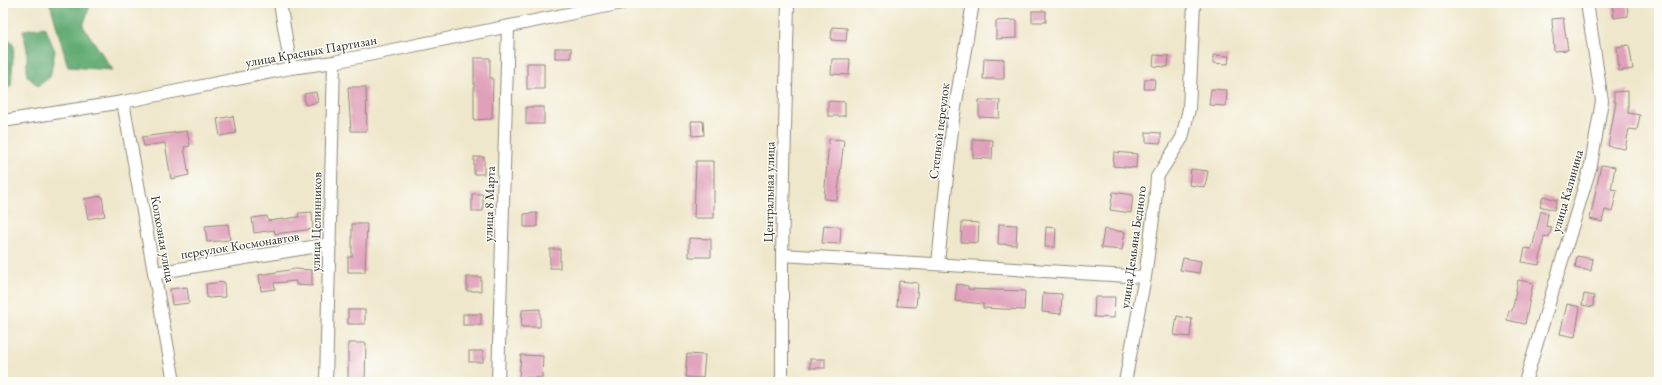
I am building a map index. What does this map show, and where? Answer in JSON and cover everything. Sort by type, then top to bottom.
[{"type":"street","points":[[280,3],[291,68]]},
{"type":"street","name":"улица Красных Партизан","points":[[3,121],[123,102],[291,68],[334,62],[622,3]]},
{"type":"street","name":"Центральная улица","points":[[782,382],[782,255],[788,3]]},
{"type":"street","name":"Степной переулок","points":[[938,263],[953,120],[973,3]]},
{"type":"street","name":"улица Демьяна Бедного","points":[[1126,382],[1145,277],[1156,203],[1157,177],[1182,138],[1189,109],[1194,3]]},
{"type":"street","name":"улица Калинина","points":[[1525,382],[1591,164],[1602,101],[1587,3]]},
{"type":"street","name":"улица 8 Марта","points":[[498,382],[508,27]]},
{"type":"street","name":"улица Целинников","points":[[326,382],[334,62]]},
{"type":"street","name":"Колхозная улица","points":[[123,102],[174,382]]},
{"type":"street","name":"переулок Космонавтов","points":[[155,273],[330,244]]},
{"type":"street","points":[[782,255],[938,263],[1145,277]]},
{"type":"green space","points":[[50,3],[91,3],[83,26],[113,70],[68,67]]},
{"type":"green space","points":[[45,27],[55,51],[50,77],[38,86],[27,76],[27,50],[23,30]]},
{"type":"green space","points":[[3,33],[14,46],[11,86],[3,92]]},
{"type":"building","points":[[1612,3],[1627,3],[1628,16],[1614,18]]},
{"type":"building","points":[[1032,11],[1046,11],[1046,22],[1032,22]]},
{"type":"building","points":[[1563,18],[1568,50],[1554,51],[1552,19]]},
{"type":"building","points":[[1017,20],[1017,38],[996,39],[996,21]]},
{"type":"building","points":[[832,27],[847,28],[846,41],[831,40]]},
{"type":"building","points":[[1629,45],[1633,69],[1619,71],[1617,47]]},
{"type":"building","points":[[555,48],[571,48],[571,58],[555,58]]},
{"type":"building","points":[[1154,55],[1169,56],[1168,67],[1153,66]]},
{"type":"building","points":[[1213,55],[1229,56],[1228,64],[1213,63]]},
{"type":"building","points":[[474,58],[490,58],[490,78],[493,78],[492,119],[474,120]]},
{"type":"building","points":[[984,58],[1004,59],[1004,79],[983,79]]},
{"type":"building","points":[[832,59],[850,59],[849,75],[831,74]]},
{"type":"building","points":[[527,63],[544,63],[544,89],[527,89]]},
{"type":"building","points":[[1145,79],[1155,79],[1154,89],[1144,89]]},
{"type":"building","points":[[348,87],[366,87],[367,131],[351,131]]},
{"type":"building","points":[[1211,89],[1227,90],[1226,106],[1209,105]]},
{"type":"building","points":[[1628,91],[1628,113],[1640,115],[1637,130],[1629,129],[1625,149],[1608,146],[1616,102],[1614,102],[1614,92]]},
{"type":"building","points":[[316,92],[318,102],[305,105],[304,94]]},
{"type":"building","points":[[979,100],[1000,100],[999,118],[979,117]]},
{"type":"building","points":[[828,101],[845,102],[845,116],[828,116]]},
{"type":"building","points":[[526,107],[544,107],[544,124],[526,124]]},
{"type":"building","points":[[233,116],[236,133],[220,136],[217,119]]},
{"type":"building","points":[[691,121],[703,121],[704,135],[692,136]]},
{"type":"building","points":[[187,131],[190,146],[184,147],[189,175],[171,179],[165,143],[144,146],[142,137]]},
{"type":"building","points":[[1146,132],[1161,133],[1161,143],[1146,142]]},
{"type":"building","points":[[829,139],[844,140],[837,200],[824,199]]},
{"type":"building","points":[[973,139],[993,140],[992,159],[973,158]]},
{"type":"building","points":[[1114,152],[1137,154],[1136,168],[1113,166]]},
{"type":"building","points":[[474,157],[484,157],[484,174],[474,174]]},
{"type":"building","points":[[696,161],[714,161],[714,218],[694,218]]},
{"type":"building","points":[[1601,165],[1615,167],[1611,189],[1617,190],[1612,212],[1605,210],[1602,222],[1590,219]]},
{"type":"building","points":[[1191,169],[1208,171],[1205,187],[1189,185]]},
{"type":"building","points":[[1113,192],[1133,195],[1131,213],[1110,210]]},
{"type":"building","points":[[472,194],[483,194],[483,211],[472,211]]},
{"type":"building","points":[[102,196],[105,216],[88,219],[84,199]]},
{"type":"building","points":[[1543,196],[1557,200],[1554,210],[1540,206]]},
{"type":"building","points":[[1541,211],[1548,213],[1546,226],[1552,227],[1549,237],[1544,236],[1539,265],[1522,262],[1525,248],[1532,249]]},
{"type":"building","points":[[312,212],[313,229],[275,234],[274,230],[254,233],[252,218],[267,216],[268,221],[299,217],[298,213]]},
{"type":"building","points":[[537,213],[537,227],[524,227],[524,214]]},
{"type":"building","points":[[962,222],[979,223],[978,243],[961,242]]},
{"type":"building","points":[[228,224],[230,240],[207,242],[205,226]]},
{"type":"building","points":[[352,224],[367,224],[365,272],[348,272],[348,257],[352,257]]},
{"type":"building","points":[[999,224],[1017,225],[1016,245],[998,244]]},
{"type":"building","points":[[824,225],[841,227],[840,244],[822,243]]},
{"type":"building","points":[[1046,227],[1056,228],[1055,247],[1045,247]]},
{"type":"building","points":[[1104,229],[1125,232],[1122,250],[1101,248]]},
{"type":"building","points":[[689,238],[711,239],[711,257],[689,257]]},
{"type":"building","points":[[550,249],[560,249],[560,268],[550,268]]},
{"type":"building","points":[[1577,256],[1593,259],[1591,271],[1575,268]]},
{"type":"building","points":[[1183,258],[1201,261],[1199,273],[1180,270]]},
{"type":"building","points":[[295,269],[312,270],[312,286],[296,285],[296,281],[274,283],[275,289],[261,291],[259,275]]},
{"type":"building","points":[[467,277],[481,277],[481,291],[467,291]]},
{"type":"building","points":[[1518,280],[1533,283],[1525,324],[1507,320],[1509,310],[1512,311]]},
{"type":"building","points":[[899,281],[918,283],[916,307],[897,306]]},
{"type":"building","points":[[224,282],[225,297],[207,298],[206,284]]},
{"type":"building","points":[[957,284],[968,286],[968,289],[1025,291],[1024,310],[983,308],[983,304],[955,301]]},
{"type":"building","points":[[187,287],[189,303],[172,305],[170,289]]},
{"type":"building","points":[[1043,293],[1062,294],[1061,314],[1042,312]]},
{"type":"building","points":[[1584,294],[1594,296],[1593,307],[1582,305]]},
{"type":"building","points":[[1095,297],[1115,297],[1114,318],[1094,317]]},
{"type":"building","points":[[1567,304],[1580,307],[1575,337],[1560,334]]},
{"type":"building","points":[[540,309],[540,327],[521,327],[522,310]]},
{"type":"building","points":[[348,310],[365,310],[365,324],[348,324]]},
{"type":"building","points":[[463,314],[481,314],[481,325],[463,325]]},
{"type":"building","points":[[1177,316],[1192,319],[1190,337],[1174,335]]},
{"type":"building","points":[[348,343],[366,343],[365,382],[348,382]]},
{"type":"building","points":[[469,351],[483,351],[483,362],[469,362]]},
{"type":"building","points":[[687,354],[705,355],[703,378],[685,377]]},
{"type":"building","points":[[521,355],[543,356],[542,378],[519,377]]},
{"type":"building","points":[[810,359],[825,359],[825,368],[810,368]]}]
